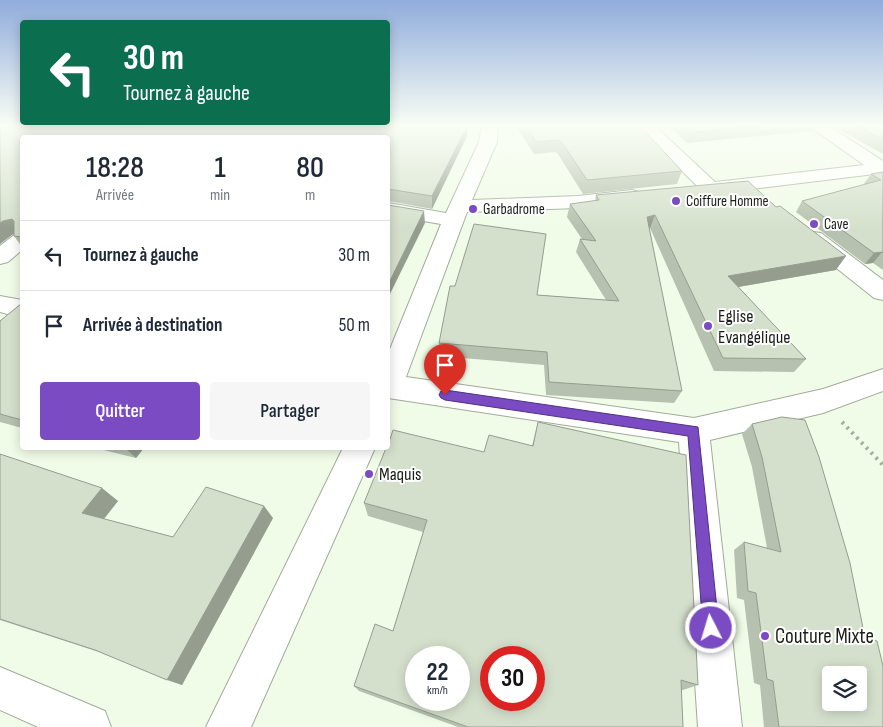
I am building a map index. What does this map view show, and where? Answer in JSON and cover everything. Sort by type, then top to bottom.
[{"type":"street","points":[[390,382],[456,213],[480,160]]},
{"type":"street","points":[[675,160],[700,189],[882,168]]},
{"type":"street","points":[[870,160],[882,168]]},
{"type":"street","points":[[745,185],[768,203]]},
{"type":"street","points":[[390,209],[456,213],[653,194]]},
{"type":"street","points":[[799,227],[883,292]]},
{"type":"street","points":[[0,257],[20,242]]},
{"type":"street","points":[[0,304],[20,308]]},
{"type":"street","points":[[390,387],[694,431],[823,401],[883,380]]},
{"type":"street","points":[[694,431],[720,727]]},
{"type":"street","points":[[228,727],[358,450]]},
{"type":"street","points":[[0,688],[89,727]]},
{"type":"path","points":[[823,401],[883,465]]},
{"type":"building","points":[[0,160],[20,160],[20,237],[14,236],[14,221],[12,219],[0,223]]},
{"type":"building","points":[[390,160],[450,160],[432,196],[390,189]]},
{"type":"building","points":[[574,160],[672,160],[682,171],[587,180]]},
{"type":"building","points":[[883,172],[883,253],[874,253],[802,201],[881,180],[871,174]]},
{"type":"building","points":[[748,181],[776,207],[780,206],[846,256],[728,276],[806,359],[723,358],[655,215],[647,217],[682,391],[549,382],[547,352],[439,343],[450,286],[455,286],[474,224],[546,234],[537,295],[619,301],[580,239],[596,241],[570,204],[599,200],[596,195]]},
{"type":"building","points":[[390,205],[424,211],[390,281]]},
{"type":"building","points":[[20,305],[20,419],[0,414],[0,321]]},
{"type":"building","points":[[782,417],[805,420],[819,457],[850,563],[865,638],[877,641],[883,666],[883,727],[779,727],[773,681],[767,679],[756,593],[748,591],[744,542],[781,552],[762,457],[752,424]]},
{"type":"building","points":[[538,422],[686,455],[698,685],[681,680],[683,727],[468,727],[424,711],[470,711],[470,646],[405,646],[405,704],[354,686],[375,624],[393,631],[427,520],[364,503],[385,450],[390,450],[390,439],[393,430],[484,452],[489,435],[533,446]]},
{"type":"building","points":[[0,454],[102,488],[82,513],[173,537],[206,487],[264,506],[167,680],[95,650],[0,619]]},
{"type":"place","name":"Coiffure Homme","points":[[676,201]]},
{"type":"place","name":"Garbadrome","points":[[473,209]]},
{"type":"place","name":"Cave","points":[[814,224]]},
{"type":"place","name":"Eglise Evangélique","points":[[708,326]]},
{"type":"place","name":"Maquis","points":[[369,474]]},
{"type":"place","name":"Couture Mixte","points":[[765,636]]},
{"type":"route","points":[[445,395],[694,431],[711,628]]}]
